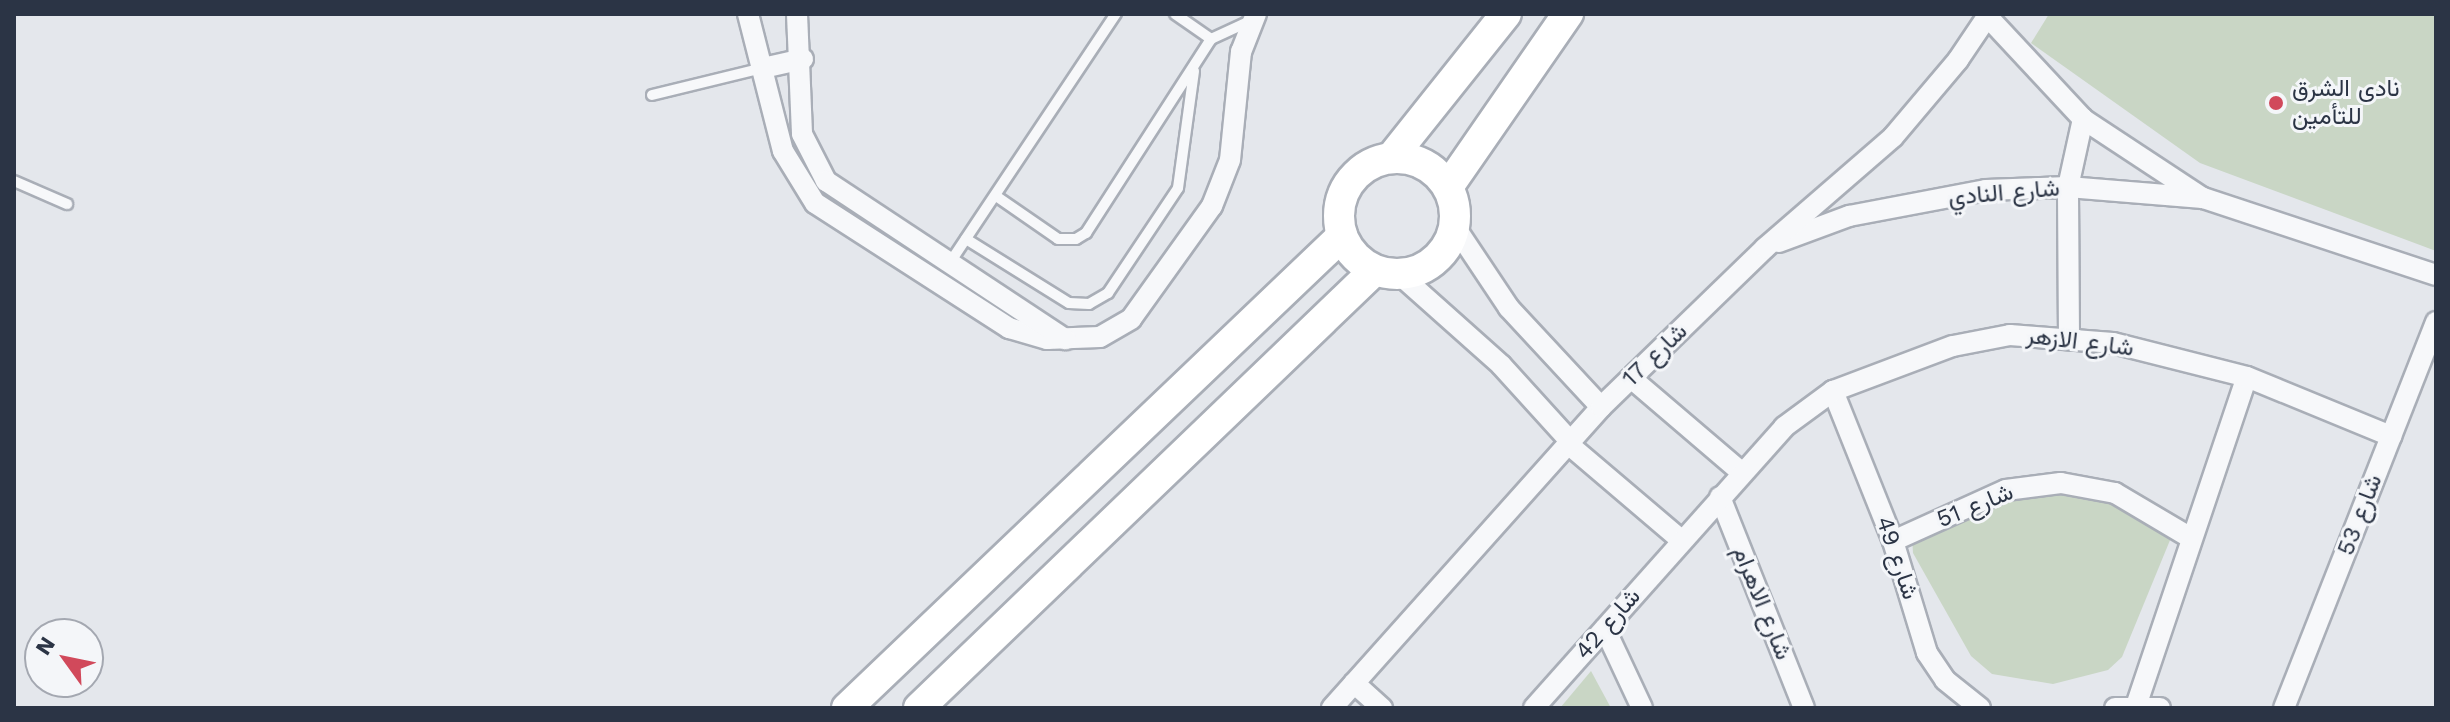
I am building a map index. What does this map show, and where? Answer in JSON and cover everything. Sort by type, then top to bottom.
[{"type":"main road","points":[[1391,158],[1506,14]]},
{"type":"main road","points":[[1448,187],[1568,14]]},
{"type":"main road","points":[[919,708],[1387,272],[1435,260],[1455,227],[1448,187],[1424,164],[1391,158],[1369,165],[1351,180],[1341,201],[1342,236],[1355,257],[1387,272]]},
{"type":"main road","points":[[847,708],[1342,236]]},
{"type":"street","points":[[748,14],[783,151],[806,192],[1009,328],[1031,337],[1065,339],[1100,337],[1131,319],[1212,206],[1230,160],[1241,52],[1254,17]]},
{"type":"street","points":[[797,14],[803,59],[802,134],[826,181],[1065,339]]},
{"type":"street","name":"شارع النادي","points":[[1988,15],[2083,119],[2203,198]]},
{"type":"street","name":"شارع 17","points":[[1332,708],[1601,407],[1765,248],[1893,137],[1958,60],[1988,15]]},
{"type":"street","points":[[763,68],[803,59]]},
{"type":"street","points":[[2069,336],[2068,187],[2083,119]]},
{"type":"street","name":"شارع النادي","points":[[1765,248],[1849,216],[1941,197],[2068,187],[2203,198],[2436,275]]},
{"type":"street","points":[[1455,227],[1509,308],[1601,407]]},
{"type":"street","points":[[938,282],[949,264]]},
{"type":"street","points":[[1387,272],[1501,365],[1568,441],[1681,540]]},
{"type":"street","name":"شارع 53","points":[[2284,708],[2436,322]]},
{"type":"street","name":"شارع الازهر","points":[[1681,540],[1784,427],[1833,391],[1953,346],[2010,335],[2069,336],[2247,377],[2391,436]]},
{"type":"street","points":[[2160,708],[2126,707],[2191,538],[2247,377]]},
{"type":"street","points":[[1631,378],[1741,472]]},
{"type":"street","name":"شارع 49","points":[[1833,391],[1893,541],[1927,653],[1945,680],[1980,708]]},
{"type":"street","name":"شارع 51","points":[[1893,541],[2006,490],[2061,483],[2115,493],[2191,538]]},
{"type":"street","name":"شارع الاهرام","points":[[1720,497],[1804,708]]},
{"type":"street","name":"شارع 42","points":[[1534,708],[1681,540]]},
{"type":"street","points":[[1605,629],[1642,708]]},
{"type":"street","points":[[1354,683],[1382,708]]},
{"type":"lane","points":[[949,264],[1116,14]]},
{"type":"lane","points":[[1175,14],[1211,39]]},
{"type":"lane","points":[[996,196],[1058,239],[1076,239],[1099,214],[1194,71],[1211,39],[1254,17]]},
{"type":"lane","points":[[652,95],[763,68]]},
{"type":"lane","points":[[966,239],[1069,303],[1089,304],[1108,293],[1178,188],[1194,71]]},
{"type":"lane","points":[[14,181],[67,204]]},
{"type":"green space","name":"نادى الشرق للتأمين","points":[[2049,14],[2436,14],[2436,251],[2200,163],[2031,43]]},
{"type":"green space","points":[[2083,486],[2175,528],[2122,657],[2108,670],[2053,684],[1992,674],[1971,656],[1913,553],[1912,537],[1958,501]]},
{"type":"green space","points":[[1591,671],[1611,708],[1560,708]]},
{"type":"place","name":"نادى الشرق للتأمين","points":[[2276,103]]}]
